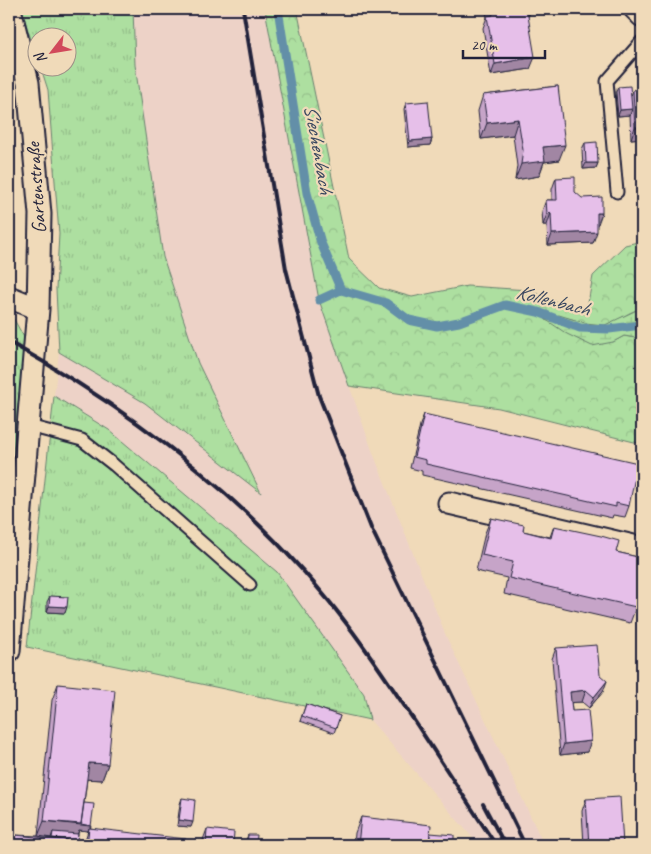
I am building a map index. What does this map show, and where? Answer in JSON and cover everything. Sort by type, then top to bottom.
[{"type":"street","name":"Gartenstraße","points":[[9,651],[38,309],[40,214],[28,83],[10,9]]},
{"type":"street","points":[[635,9],[642,16]]},
{"type":"street","points":[[9,297],[38,309]]},
{"type":"street","points":[[449,503],[642,548]]},
{"type":"lane","points":[[617,192],[607,81],[642,41]]},
{"type":"lane","points":[[28,426],[82,440],[114,465],[250,585]]},
{"type":"shaded area","points":[[133,9],[265,9],[319,300],[373,453],[446,636],[544,845],[479,845],[370,720],[364,694],[109,430],[54,396],[59,352],[145,403],[261,492],[198,363],[163,257],[135,65]]},
{"type":"green space","points":[[21,9],[133,9],[135,65],[163,257],[198,363],[261,493],[145,403],[59,352],[56,289],[59,234],[48,90],[44,78],[78,78],[78,28],[28,28],[28,30]]},
{"type":"green space","points":[[265,9],[297,9],[349,259],[379,288],[412,297],[467,286],[528,290],[586,314],[593,276],[625,245],[642,241],[642,309],[606,325],[598,326],[562,317],[545,320],[613,342],[624,336],[642,339],[642,444],[499,408],[349,386],[319,300]]},
{"type":"green space","points":[[642,309],[642,339],[624,336],[613,342],[592,346],[567,334],[545,319],[559,315],[585,323],[605,325]]},
{"type":"green space","points":[[9,315],[12,316],[25,339],[9,488]]},
{"type":"green space","points":[[54,396],[109,430],[277,572],[364,694],[370,720],[27,647]]},
{"type":"building","points":[[491,9],[531,9],[527,10],[535,57],[495,64],[487,16],[493,15]]},
{"type":"building","points":[[558,86],[565,145],[543,147],[545,161],[521,164],[523,150],[518,119],[487,123],[483,95]]},
{"type":"building","points":[[630,86],[632,109],[620,110],[618,87]]},
{"type":"building","points":[[642,89],[642,127],[635,127],[633,90]]},
{"type":"building","points":[[428,101],[432,139],[410,141],[406,103]]},
{"type":"building","points":[[597,142],[598,163],[586,163],[585,143]]},
{"type":"building","points":[[575,177],[575,192],[582,198],[602,197],[602,213],[597,213],[597,232],[552,234],[551,213],[547,214],[546,200],[557,200],[556,178]]},
{"type":"building","points":[[9,205],[13,215],[9,217]]},
{"type":"building","points":[[424,414],[638,463],[629,506],[616,503],[616,507],[426,464],[426,460],[414,457]]},
{"type":"building","points":[[491,518],[524,525],[523,531],[551,538],[554,526],[619,541],[616,552],[642,558],[642,591],[640,591],[636,607],[509,578],[513,562],[482,555]]},
{"type":"building","points":[[50,596],[68,597],[67,607],[49,606]]},
{"type":"building","points":[[597,645],[600,675],[607,681],[594,697],[586,690],[570,692],[572,711],[588,710],[591,741],[564,744],[556,648]]},
{"type":"building","points":[[58,684],[115,690],[108,764],[89,763],[81,824],[44,821]]},
{"type":"building","points":[[306,704],[340,716],[336,728],[302,716]]},
{"type":"building","points":[[620,797],[623,845],[589,845],[586,799]]},
{"type":"building","points":[[182,798],[195,800],[193,822],[179,820]]},
{"type":"building","points":[[84,803],[94,804],[91,826],[81,824]]},
{"type":"building","points":[[361,817],[431,825],[429,845],[358,845]]},
{"type":"building","points":[[89,828],[186,839],[186,845],[87,845]]},
{"type":"building","points":[[207,829],[234,832],[233,845],[206,845]]},
{"type":"building","points":[[53,832],[78,834],[76,845],[67,845],[67,840],[52,838]]},
{"type":"building","points":[[430,833],[454,835],[454,845],[429,845]]},
{"type":"building","points":[[15,835],[67,840],[67,845],[14,845]]},
{"type":"building","points":[[248,835],[257,835],[256,845],[247,845]]},
{"type":"waterway","name":"Siechenbach","points":[[278,9],[307,193],[321,243],[341,290]]},
{"type":"waterway","name":"Kollenbach","points":[[319,300],[341,290],[386,303],[409,320],[437,326],[459,322],[505,305],[538,312],[580,328],[609,329],[642,325]]},
{"type":"railway","points":[[243,9],[286,269],[319,396],[371,528],[525,845]]},
{"type":"railway","points":[[9,342],[58,370],[152,434],[239,506],[280,546],[318,588],[372,658],[496,845]]},
{"type":"railway","points":[[483,804],[505,845]]}]
